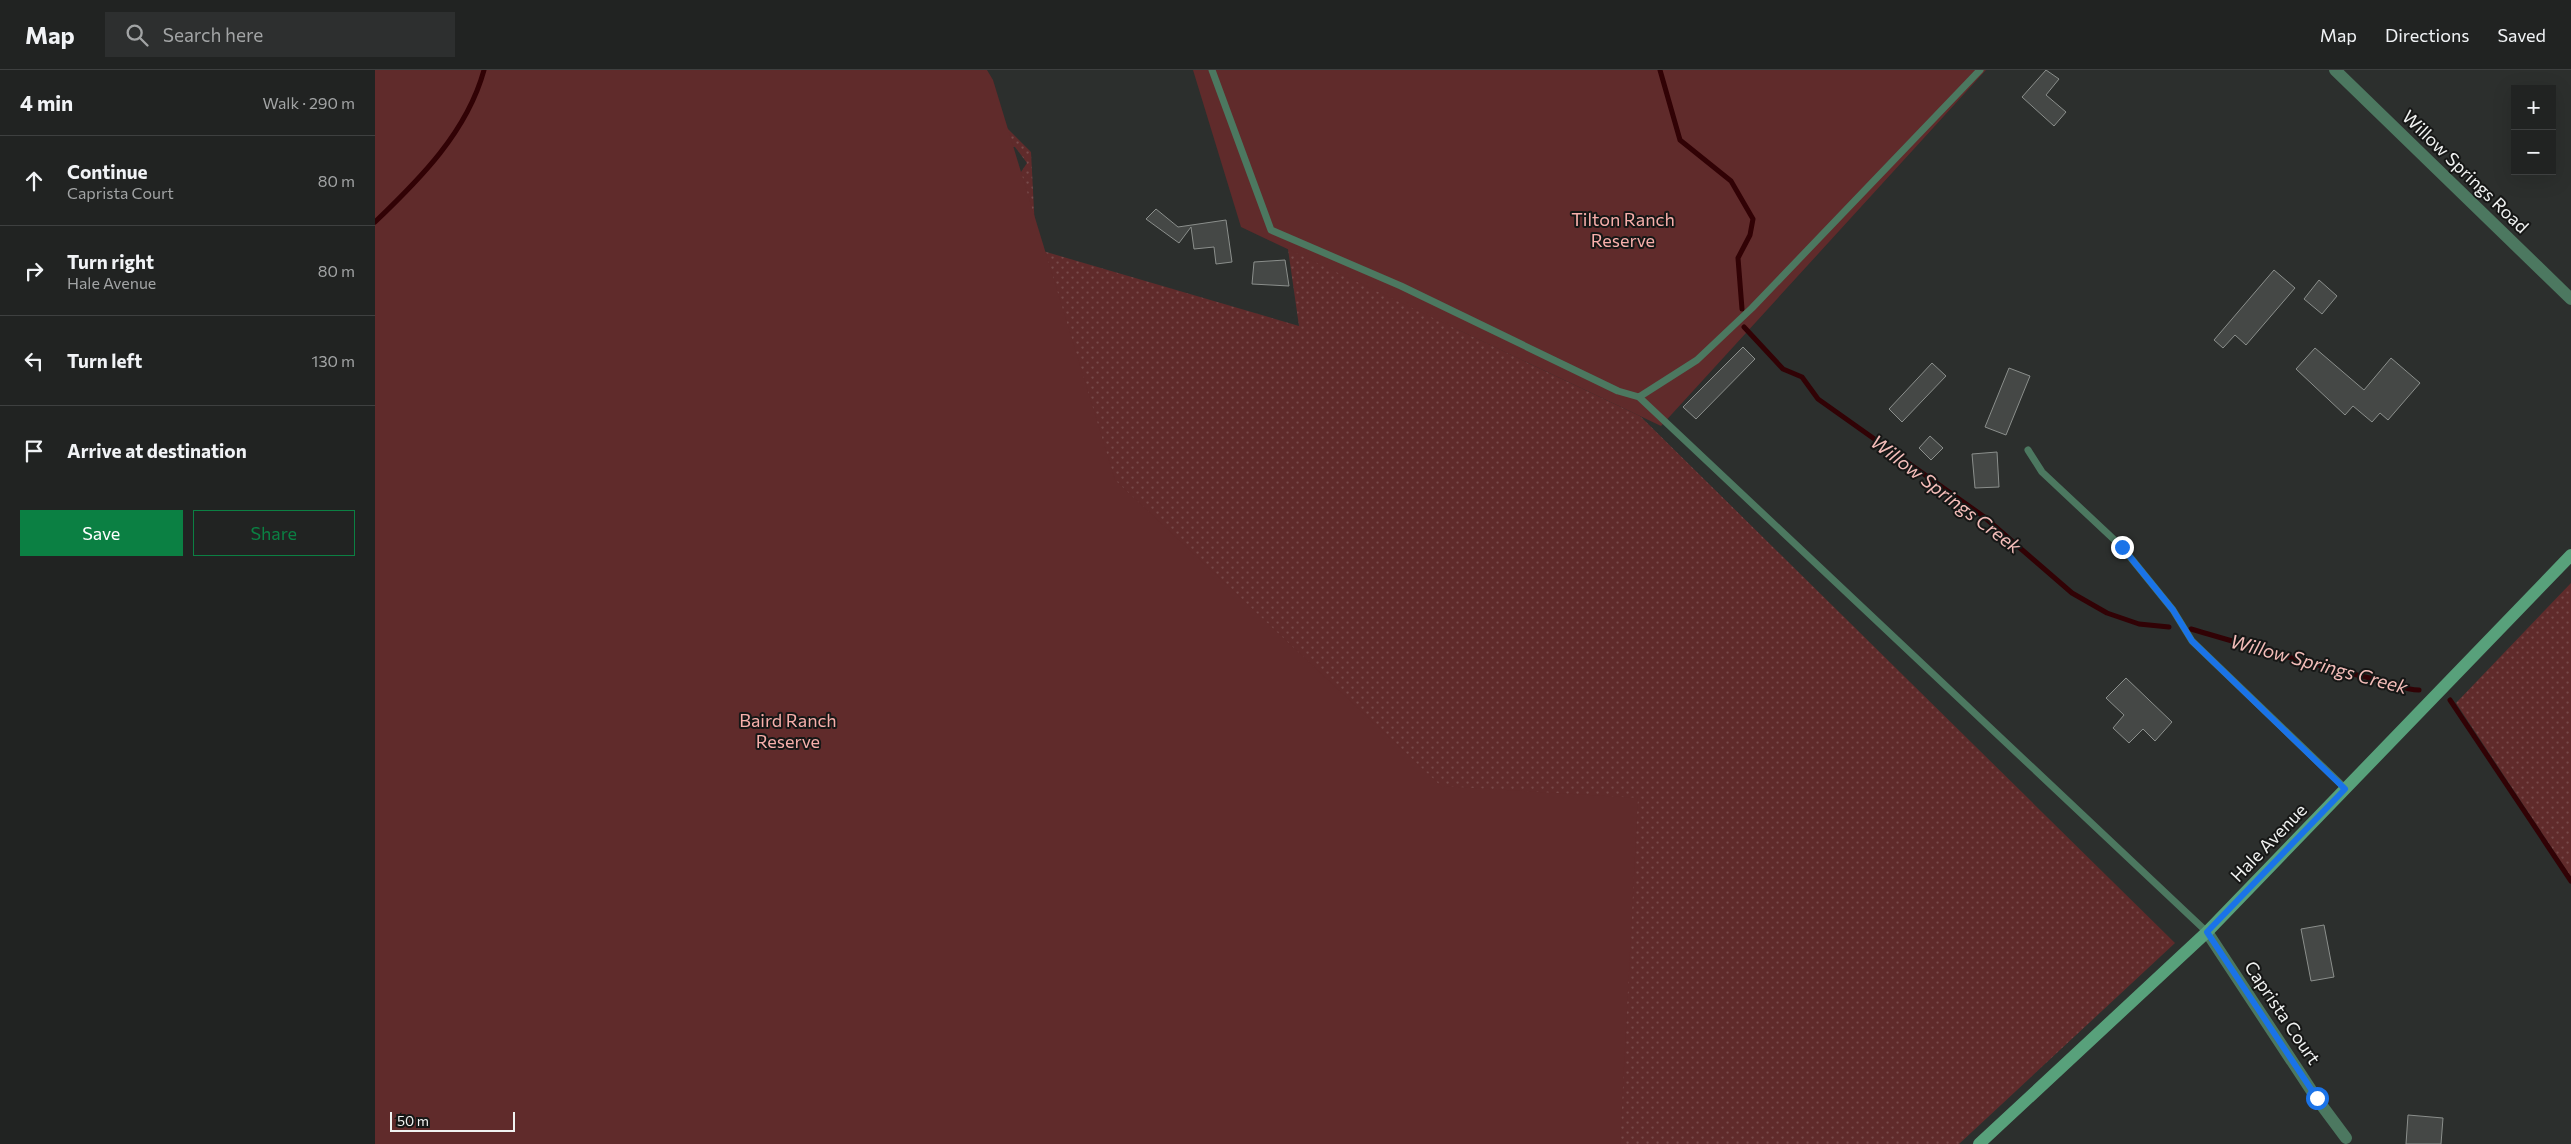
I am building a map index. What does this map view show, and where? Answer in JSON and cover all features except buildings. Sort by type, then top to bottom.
[{"type":"main road","name":"Hale Avenue","points":[[1979,1144],[2207,932],[2571,555]]},
{"type":"street","name":"Willow Springs Road","points":[[2335,70],[2571,299]]},
{"type":"street","name":"Caprista Court","points":[[2207,932],[2317,1098],[2346,1138]]},
{"type":"lane","points":[[1212,70],[1271,230],[1401,286],[1618,391],[1639,397],[2207,932]]},
{"type":"lane","points":[[1639,397],[1697,360],[1752,308],[1980,70]]},
{"type":"lane","points":[[2028,450],[2042,472],[2122,547],[2173,610],[2192,641],[2345,789]]},
{"type":"green space","name":"Baird Ranch Reserve","points":[[375,70],[987,70],[993,80],[1115,480],[1441,786],[1638,798],[1620,1144],[375,1144]]},
{"type":"green space","name":"Tilton Ranch Reserve","points":[[1193,70],[1986,70],[1661,426],[1241,227]]},
{"type":"green space","points":[[985,106],[1031,152],[1036,249],[1299,326],[1287,242],[1459,330],[1640,416],[2175,943],[1959,1144],[375,1144],[1027,163],[1015,147],[1006,146]]},
{"type":"green space","points":[[2571,583],[2571,877],[2456,703]]},
{"type":"waterway","points":[[375,222],[409,189],[454,134],[476,93],[484,70]]},
{"type":"waterway","name":"Willow Springs Creek","points":[[1660,70],[1680,140],[1731,181],[1753,219],[1750,235],[1738,258],[1742,309]]},
{"type":"waterway","name":"Willow Springs Creek","points":[[1744,327],[1783,369],[1802,377],[1818,399],[1983,516],[2072,593],[2107,613],[2139,624],[2169,627]]},
{"type":"waterway","name":"Willow Springs Creek","points":[[2191,629],[2355,675],[2419,690]]},
{"type":"waterway","name":"Willow Springs Creek","points":[[2450,700],[2571,881]]},
{"type":"route","points":[[2122,547],[2173,610],[2192,641],[2345,789],[2207,932],[2317,1098]]}]
